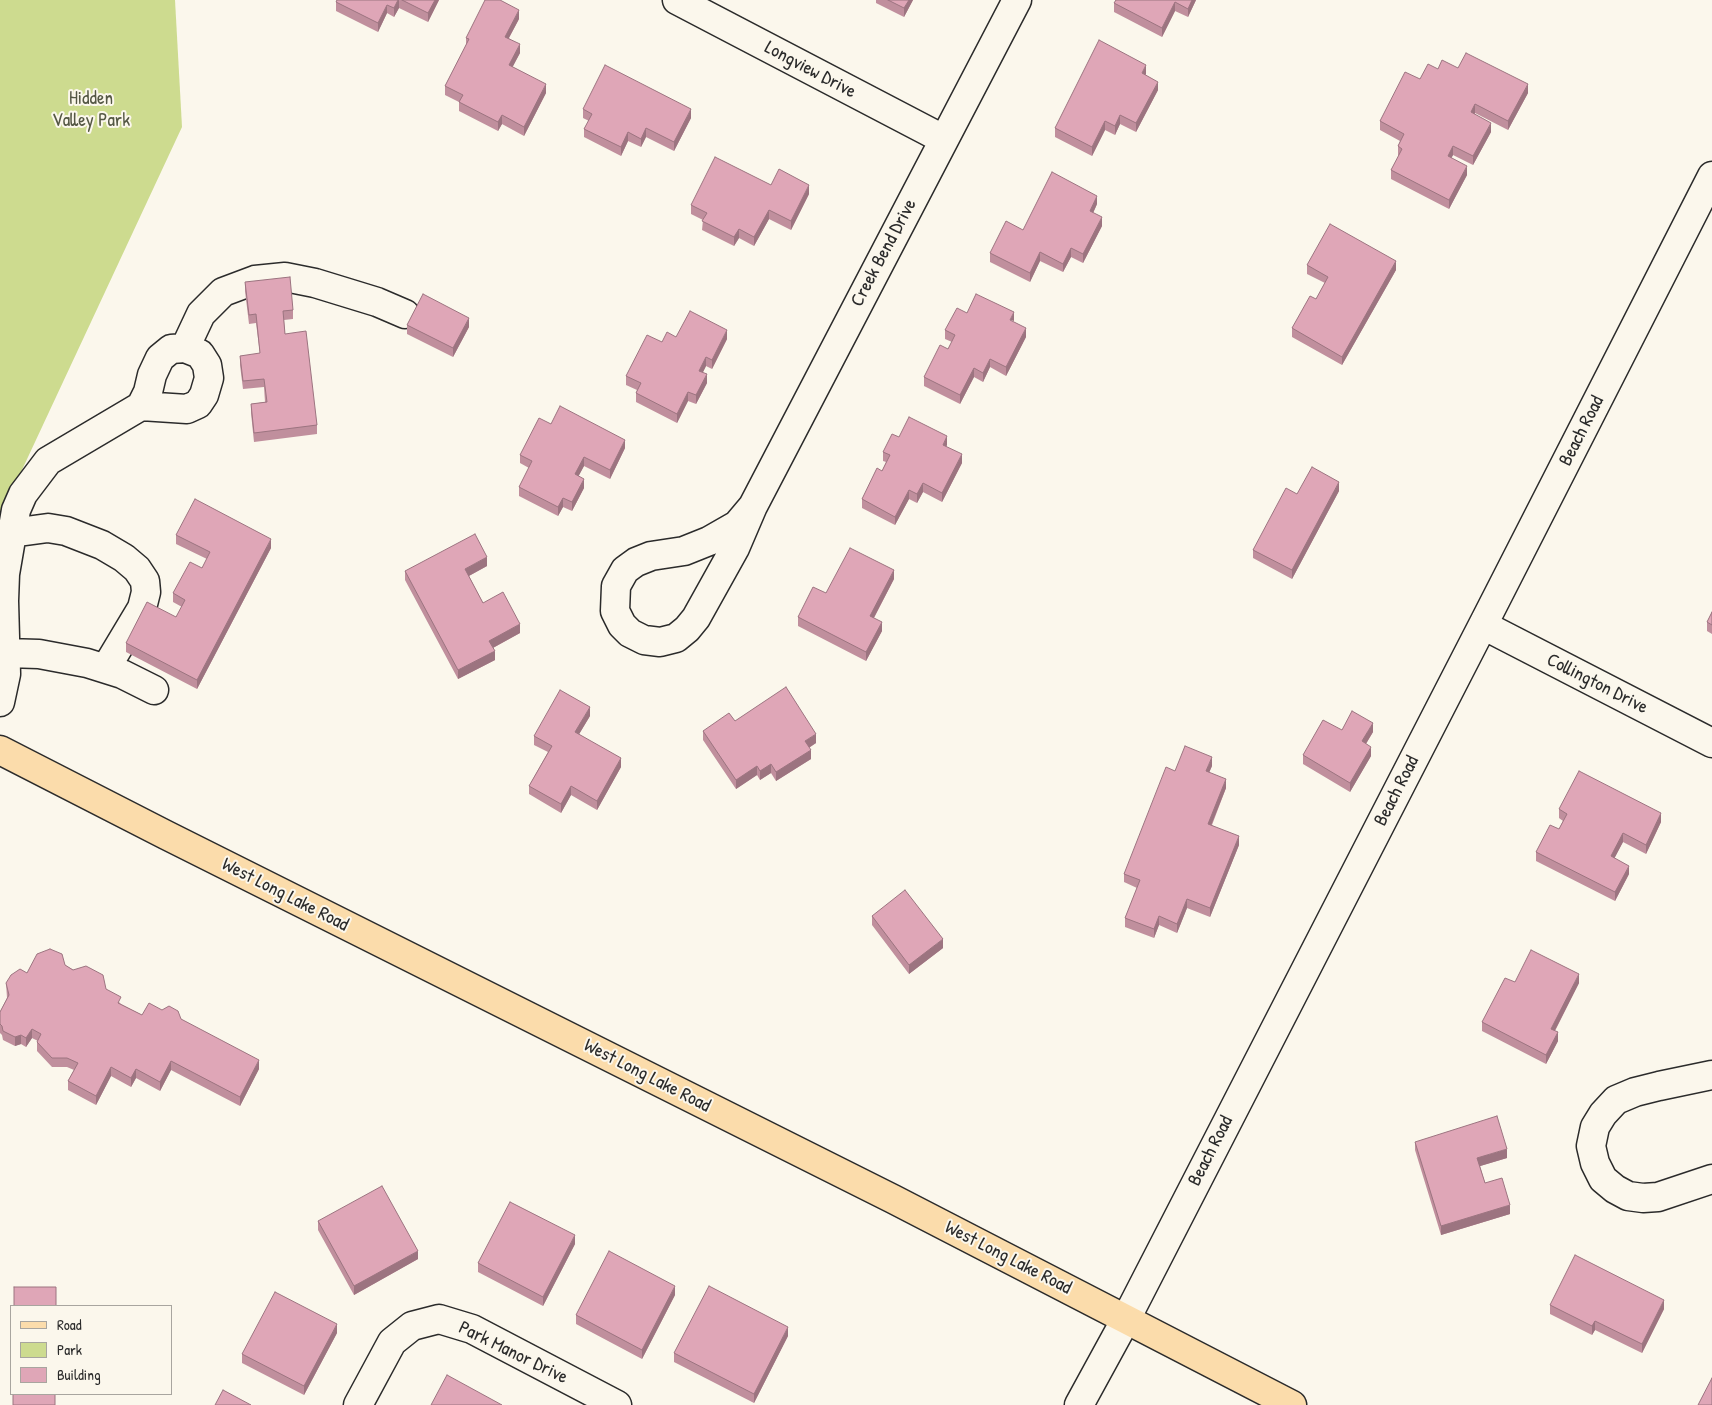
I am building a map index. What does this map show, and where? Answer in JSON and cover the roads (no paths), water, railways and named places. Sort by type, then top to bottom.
[{"type":"main road","name":"West Long Lake Road","points":[[0,750],[893,1199],[1292,1405]]},
{"type":"street","name":"Longview Drive","points":[[677,0],[943,139]]},
{"type":"street","name":"Creek Bend Drive","points":[[753,506],[738,525],[709,541],[684,551],[651,556],[636,562],[625,570],[616,586],[615,611],[622,625],[630,633],[644,640],[660,642],[676,638],[687,629],[706,600],[735,548],[753,506],[1017,0]]},
{"type":"street","name":"Beach Road","points":[[1079,1405],[1126,1319],[1712,176]]},
{"type":"street","points":[[185,348],[201,314],[223,292],[254,280],[286,277],[315,282],[377,302],[405,314]]},
{"type":"street","points":[[0,702],[6,674],[4,574],[16,510],[23,494],[48,461],[141,406],[148,392],[152,374],[160,358],[171,349],[185,348],[200,354],[207,365],[209,378],[204,395],[198,404],[187,409],[141,406]]},
{"type":"street","points":[[11,532],[48,528],[66,531],[102,544],[137,569],[145,581],[146,592],[142,608],[106,668]]},
{"type":"street","name":"Collington Drive","points":[[1482,626],[1712,743]]},
{"type":"street","points":[[6,653],[38,654],[87,663],[122,674],[154,690]]},
{"type":"street","points":[[1712,1075],[1635,1092],[1616,1100],[1603,1114],[1596,1127],[1592,1146],[1595,1163],[1603,1179],[1615,1189],[1628,1196],[1658,1197],[1712,1179]]},
{"type":"street","name":"Park Manor Drive","points":[[358,1405],[392,1342],[412,1326],[439,1319],[472,1329],[617,1405]]},
{"type":"park label","name":"Hidden Valley Park","points":[[91,110]]}]
